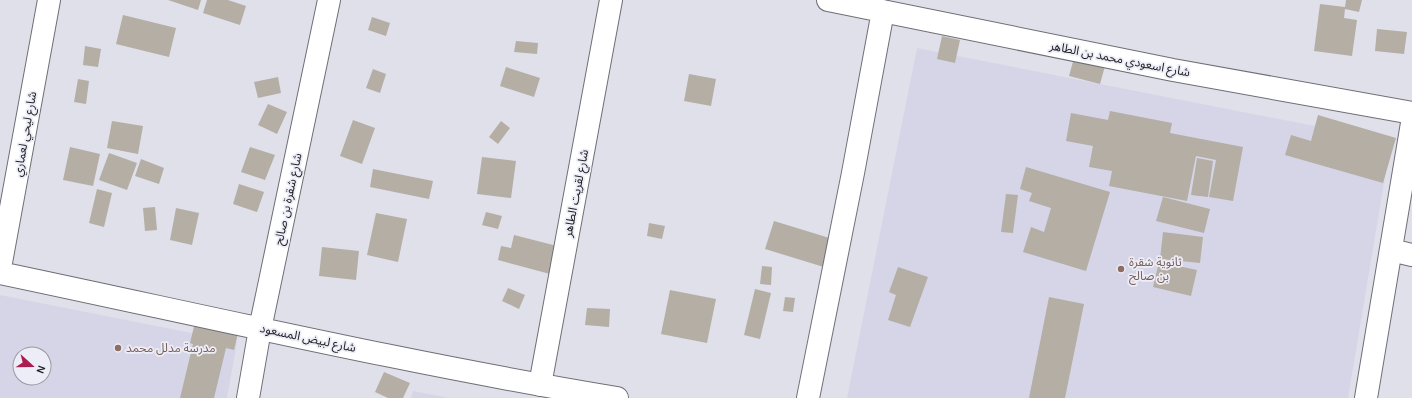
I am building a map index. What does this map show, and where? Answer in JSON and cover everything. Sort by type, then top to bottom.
[{"type":"street","name":"شارع ليحي لعماري","points":[[0,268],[49,0]]},
{"type":"street","name":"شارع شقرة بن صالح","points":[[248,398],[260,329],[330,0]]},
{"type":"street","name":"شارع لقريت الطاهر","points":[[540,386],[611,0]]},
{"type":"street","name":"شارع اسعودي محمد بن الطاهر","points":[[828,0],[1173,70],[1412,113]]},
{"type":"street","points":[[808,398],[883,11]]},
{"type":"street","points":[[1366,398],[1412,122]]},
{"type":"street","points":[[1391,250],[1412,255]]},
{"type":"street","name":"شارع لبيض المسعود","points":[[0,273],[260,329],[540,386],[617,398]]},
{"type":"shaded area","name":"ثانوية شقرة بن صالح","points":[[917,48],[1391,141],[1348,398],[847,398]]},
{"type":"shaded area","name":"مدرسة مدلل محمد","points":[[0,295],[237,342],[227,398],[0,398]]},
{"type":"shaded area","points":[[413,391],[450,398],[411,398]]},
{"type":"building","points":[[168,0],[201,0],[198,10]]},
{"type":"building","points":[[207,0],[228,0],[246,6],[240,25],[203,13]]},
{"type":"building","points":[[1346,0],[1362,0],[1359,12],[1345,9],[1344,18],[1357,20],[1352,56],[1314,51],[1320,4],[1345,7]]},
{"type":"building","points":[[123,15],[176,28],[169,57],[116,44]]},
{"type":"building","points":[[372,17],[390,23],[386,36],[368,30]]},
{"type":"building","points":[[1377,29],[1407,32],[1404,54],[1375,51]]},
{"type":"building","points":[[942,36],[960,40],[955,63],[937,59]]},
{"type":"building","points":[[516,41],[538,43],[537,54],[514,52]]},
{"type":"building","points":[[85,46],[101,49],[98,67],[83,65]]},
{"type":"building","points":[[1074,58],[1105,66],[1100,84],[1069,76]]},
{"type":"building","points":[[506,67],[540,78],[534,97],[500,86]]},
{"type":"building","points":[[373,69],[386,74],[380,93],[366,88]]},
{"type":"building","points":[[689,74],[716,79],[711,106],[684,101]]},
{"type":"building","points":[[278,77],[281,93],[258,98],[254,82]]},
{"type":"building","points":[[78,79],[89,81],[86,104],[74,102]]},
{"type":"building","points":[[268,104],[287,112],[277,134],[258,125]]},
{"type":"building","points":[[1110,111],[1172,123],[1170,133],[1243,147],[1233,201],[1209,197],[1216,160],[1196,156],[1187,201],[1109,186],[1112,171],[1089,167],[1093,146],[1066,141],[1071,113],[1108,120]]},
{"type":"building","points":[[1318,115],[1396,138],[1383,183],[1285,155],[1291,135],[1311,141]]},
{"type":"building","points":[[353,120],[375,128],[362,164],[340,156]]},
{"type":"building","points":[[112,121],[143,126],[138,154],[107,148]]},
{"type":"building","points":[[501,121],[510,128],[498,144],[489,137]]},
{"type":"building","points":[[70,147],[100,154],[93,186],[63,180]]},
{"type":"building","points":[[250,147],[275,155],[265,180],[241,172]]},
{"type":"building","points":[[109,153],[137,163],[127,190],[99,180]]},
{"type":"building","points":[[482,157],[516,161],[511,198],[477,194]]},
{"type":"building","points":[[1197,158],[1213,161],[1208,197],[1191,195]]},
{"type":"building","points":[[141,159],[164,168],[159,184],[135,176]]},
{"type":"building","points":[[1026,167],[1110,192],[1086,271],[1023,252],[1031,227],[1044,232],[1051,208],[1029,201],[1032,193],[1020,189]]},
{"type":"building","points":[[373,169],[433,181],[429,199],[370,187]]},
{"type":"building","points":[[239,184],[264,192],[257,212],[233,204]]},
{"type":"building","points":[[97,189],[112,193],[104,227],[89,223]]},
{"type":"building","points":[[1006,194],[1018,195],[1013,233],[1001,232]]},
{"type":"building","points":[[1163,197],[1210,209],[1204,233],[1156,221]]},
{"type":"building","points":[[155,207],[157,230],[145,231],[143,208]]},
{"type":"building","points":[[176,208],[199,213],[192,245],[170,240]]},
{"type":"building","points":[[486,212],[502,216],[498,229],[482,225]]},
{"type":"building","points":[[376,213],[407,219],[398,262],[367,255]]},
{"type":"building","points":[[774,221],[836,240],[827,268],[765,249]]},
{"type":"building","points":[[649,223],[665,226],[662,239],[647,236]]},
{"type":"building","points":[[1163,232],[1203,237],[1200,263],[1160,259]]},
{"type":"building","points":[[514,235],[557,246],[550,274],[498,260],[501,246],[511,248]]},
{"type":"building","points":[[322,247],[359,251],[356,280],[319,276]]},
{"type":"building","points":[[1159,262],[1197,270],[1191,296],[1153,287]]},
{"type":"building","points":[[762,266],[772,267],[771,285],[760,284]]},
{"type":"building","points":[[898,267],[928,277],[910,327],[888,320],[896,295],[889,292]]},
{"type":"building","points":[[508,288],[525,295],[519,309],[502,301]]},
{"type":"building","points":[[755,289],[771,293],[760,339],[744,335]]},
{"type":"building","points":[[670,290],[716,299],[707,343],[661,334]]},
{"type":"building","points":[[785,297],[795,298],[793,312],[783,311]]},
{"type":"building","points":[[1049,297],[1084,304],[1065,398],[1029,398]]},
{"type":"building","points":[[587,308],[610,309],[609,327],[585,325]]},
{"type":"building","points":[[197,314],[240,325],[234,350],[226,348],[214,398],[180,398],[193,344],[190,343]]},
{"type":"building","points":[[384,372],[410,383],[403,398],[388,398],[375,392]]},
{"type":"place","name":"ثانوية شقرة بن صالح","points":[[1121,269]]},
{"type":"place","name":"مدرسة مدلل محمد","points":[[118,348]]}]
